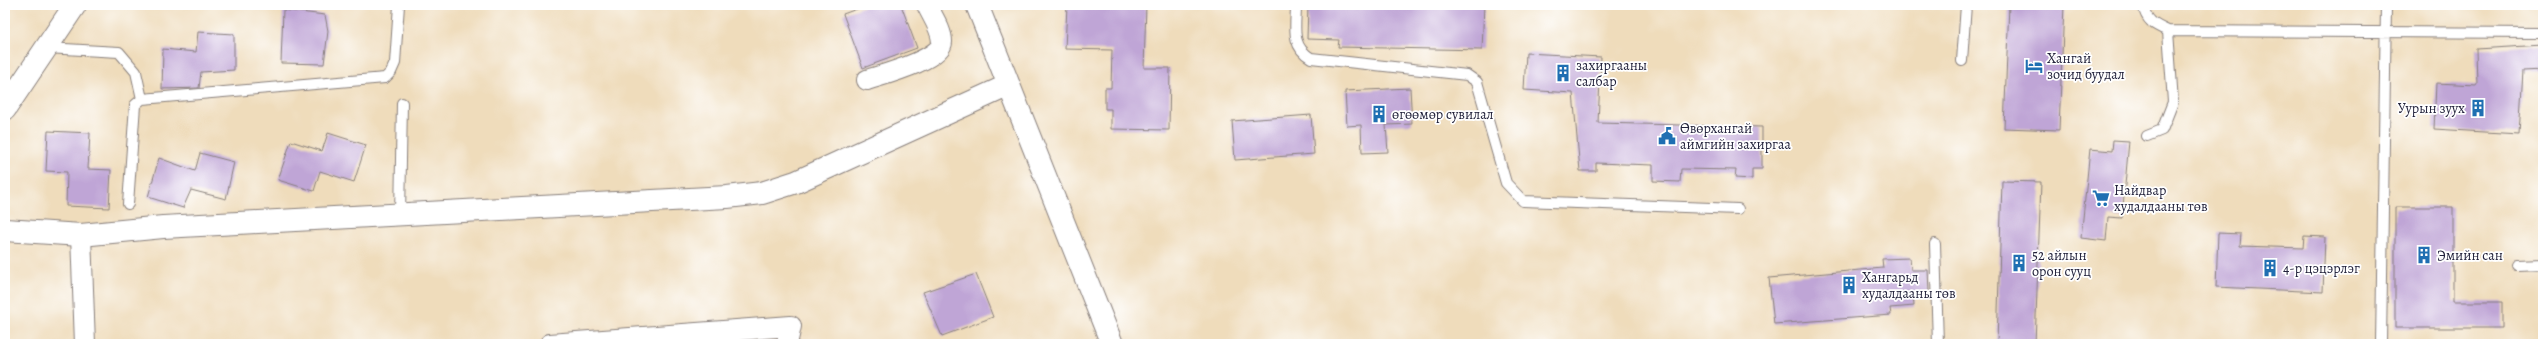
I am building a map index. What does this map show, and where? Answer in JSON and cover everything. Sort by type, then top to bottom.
[{"type":"street","points":[[5,109],[14,84],[46,48],[75,5]]},
{"type":"street","points":[[867,80],[931,57],[940,50],[942,43],[941,36],[927,5]]},
{"type":"street","points":[[977,5],[1112,344]]},
{"type":"street","points":[[5,230],[81,235],[163,227],[400,216],[719,198],[762,193],[796,182],[1009,85]]},
{"type":"street","points":[[81,235],[86,344]]},
{"type":"street","points":[[550,344],[791,326],[787,344]]},
{"type":"lane","points":[[128,204],[135,105],[142,99],[385,78],[392,72],[395,63],[399,5]]},
{"type":"lane","points":[[1296,5],[1296,44],[1301,52],[1311,58],[1467,75],[1477,82],[1506,184],[1523,200],[1738,209]]},
{"type":"lane","points":[[1962,61],[1966,5]]},
{"type":"lane","points":[[2143,5],[2145,14],[2152,24],[2168,31],[2543,33]]},
{"type":"lane","points":[[2381,344],[2386,5]]},
{"type":"lane","points":[[2147,136],[2162,130],[2173,102],[2168,31]]},
{"type":"lane","points":[[46,48],[119,52],[136,72],[142,99]]},
{"type":"lane","points":[[400,216],[402,103]]},
{"type":"lane","points":[[1934,244],[1938,344]]},
{"type":"lane","points":[[2516,265],[2543,264]]},
{"type":"building","points":[[868,5],[901,5],[917,48],[863,68],[843,14]]},
{"type":"building","points":[[1067,5],[1146,5],[1144,68],[1170,68],[1169,130],[1111,129],[1111,109],[1105,109],[1105,88],[1111,88],[1112,50],[1065,49]]},
{"type":"building","points":[[1308,5],[1484,5],[1482,50],[1338,47],[1339,40],[1307,39]]},
{"type":"building","name":"Хангай зочид буудал","points":[[2009,5],[2064,5],[2059,130],[2004,128]]},
{"type":"building","points":[[283,10],[325,15],[328,31],[324,64],[281,63]]},
{"type":"building","points":[[198,32],[234,34],[234,70],[201,72],[199,88],[162,89],[163,49],[196,52]]},
{"type":"building","name":"Уурын зуух","points":[[2543,45],[2543,70],[2523,71],[2519,134],[2434,129],[2436,83],[2477,85],[2476,49]]},
{"type":"building","name":"Өвөрхангай аймгийн захиргаа","points":[[1526,53],[1601,57],[1598,123],[1762,127],[1762,169],[1752,169],[1752,179],[1735,178],[1736,170],[1681,169],[1680,182],[1653,181],[1653,165],[1596,163],[1596,171],[1580,171],[1573,93],[1524,90]]},
{"type":"building","name":"өгөөмөр сувилал","points":[[1410,88],[1412,124],[1386,125],[1388,152],[1362,153],[1361,125],[1347,126],[1345,91]]},
{"type":"building","points":[[1311,115],[1314,154],[1235,160],[1232,121]]},
{"type":"building","points":[[48,131],[90,133],[88,169],[111,170],[109,208],[66,206],[67,172],[46,171]]},
{"type":"building","points":[[328,133],[366,145],[354,182],[320,171],[314,191],[278,180],[291,141],[322,151]]},
{"type":"building","points":[[2113,140],[2129,141],[2122,218],[2108,217],[2106,241],[2081,238],[2090,149],[2112,151]]},
{"type":"building","points":[[200,153],[234,162],[226,199],[191,190],[183,208],[148,197],[159,158],[195,171]]},
{"type":"building","name":"52 айлын орон сууц","points":[[2002,181],[2041,182],[2035,344],[1997,344]]},
{"type":"building","name":"Эмийн сан","points":[[2395,207],[2453,207],[2453,302],[2502,302],[2502,328],[2395,328]]},
{"type":"building","name":"4-р цэцэрлэг","points":[[2218,233],[2241,234],[2240,246],[2303,248],[2304,236],[2325,237],[2323,292],[2216,287]]},
{"type":"building","name":"Хангарьд худалдааны төв","points":[[1910,258],[1911,270],[1928,270],[1929,293],[1913,294],[1914,306],[1890,308],[1891,315],[1774,324],[1769,278],[1883,268],[1882,259]]},
{"type":"building","points":[[976,274],[993,317],[942,336],[923,292]]},
{"type":"place","name":"Хангай зочид буудал","points":[[2034,66]]},
{"type":"place","name":"захиргааны салбар","points":[[1563,73]]},
{"type":"place","name":"Уурын зуух","points":[[2478,108]]},
{"type":"place","name":"өгөөмөр сувилал","points":[[1379,114]]},
{"type":"place","name":"Өвөрхангай аймгийн захиргаа","points":[[1667,136]]},
{"type":"place","name":"Найдвар худалдааны төв","points":[[2101,198]]},
{"type":"place","name":"Эмийн сан","points":[[2424,255]]},
{"type":"place","name":"52 айлын орон сууц","points":[[2019,263]]},
{"type":"place","name":"4-р цэцэрлэг","points":[[2270,268]]},
{"type":"place","name":"Хангарьд худалдааны төв","points":[[1849,285]]}]
